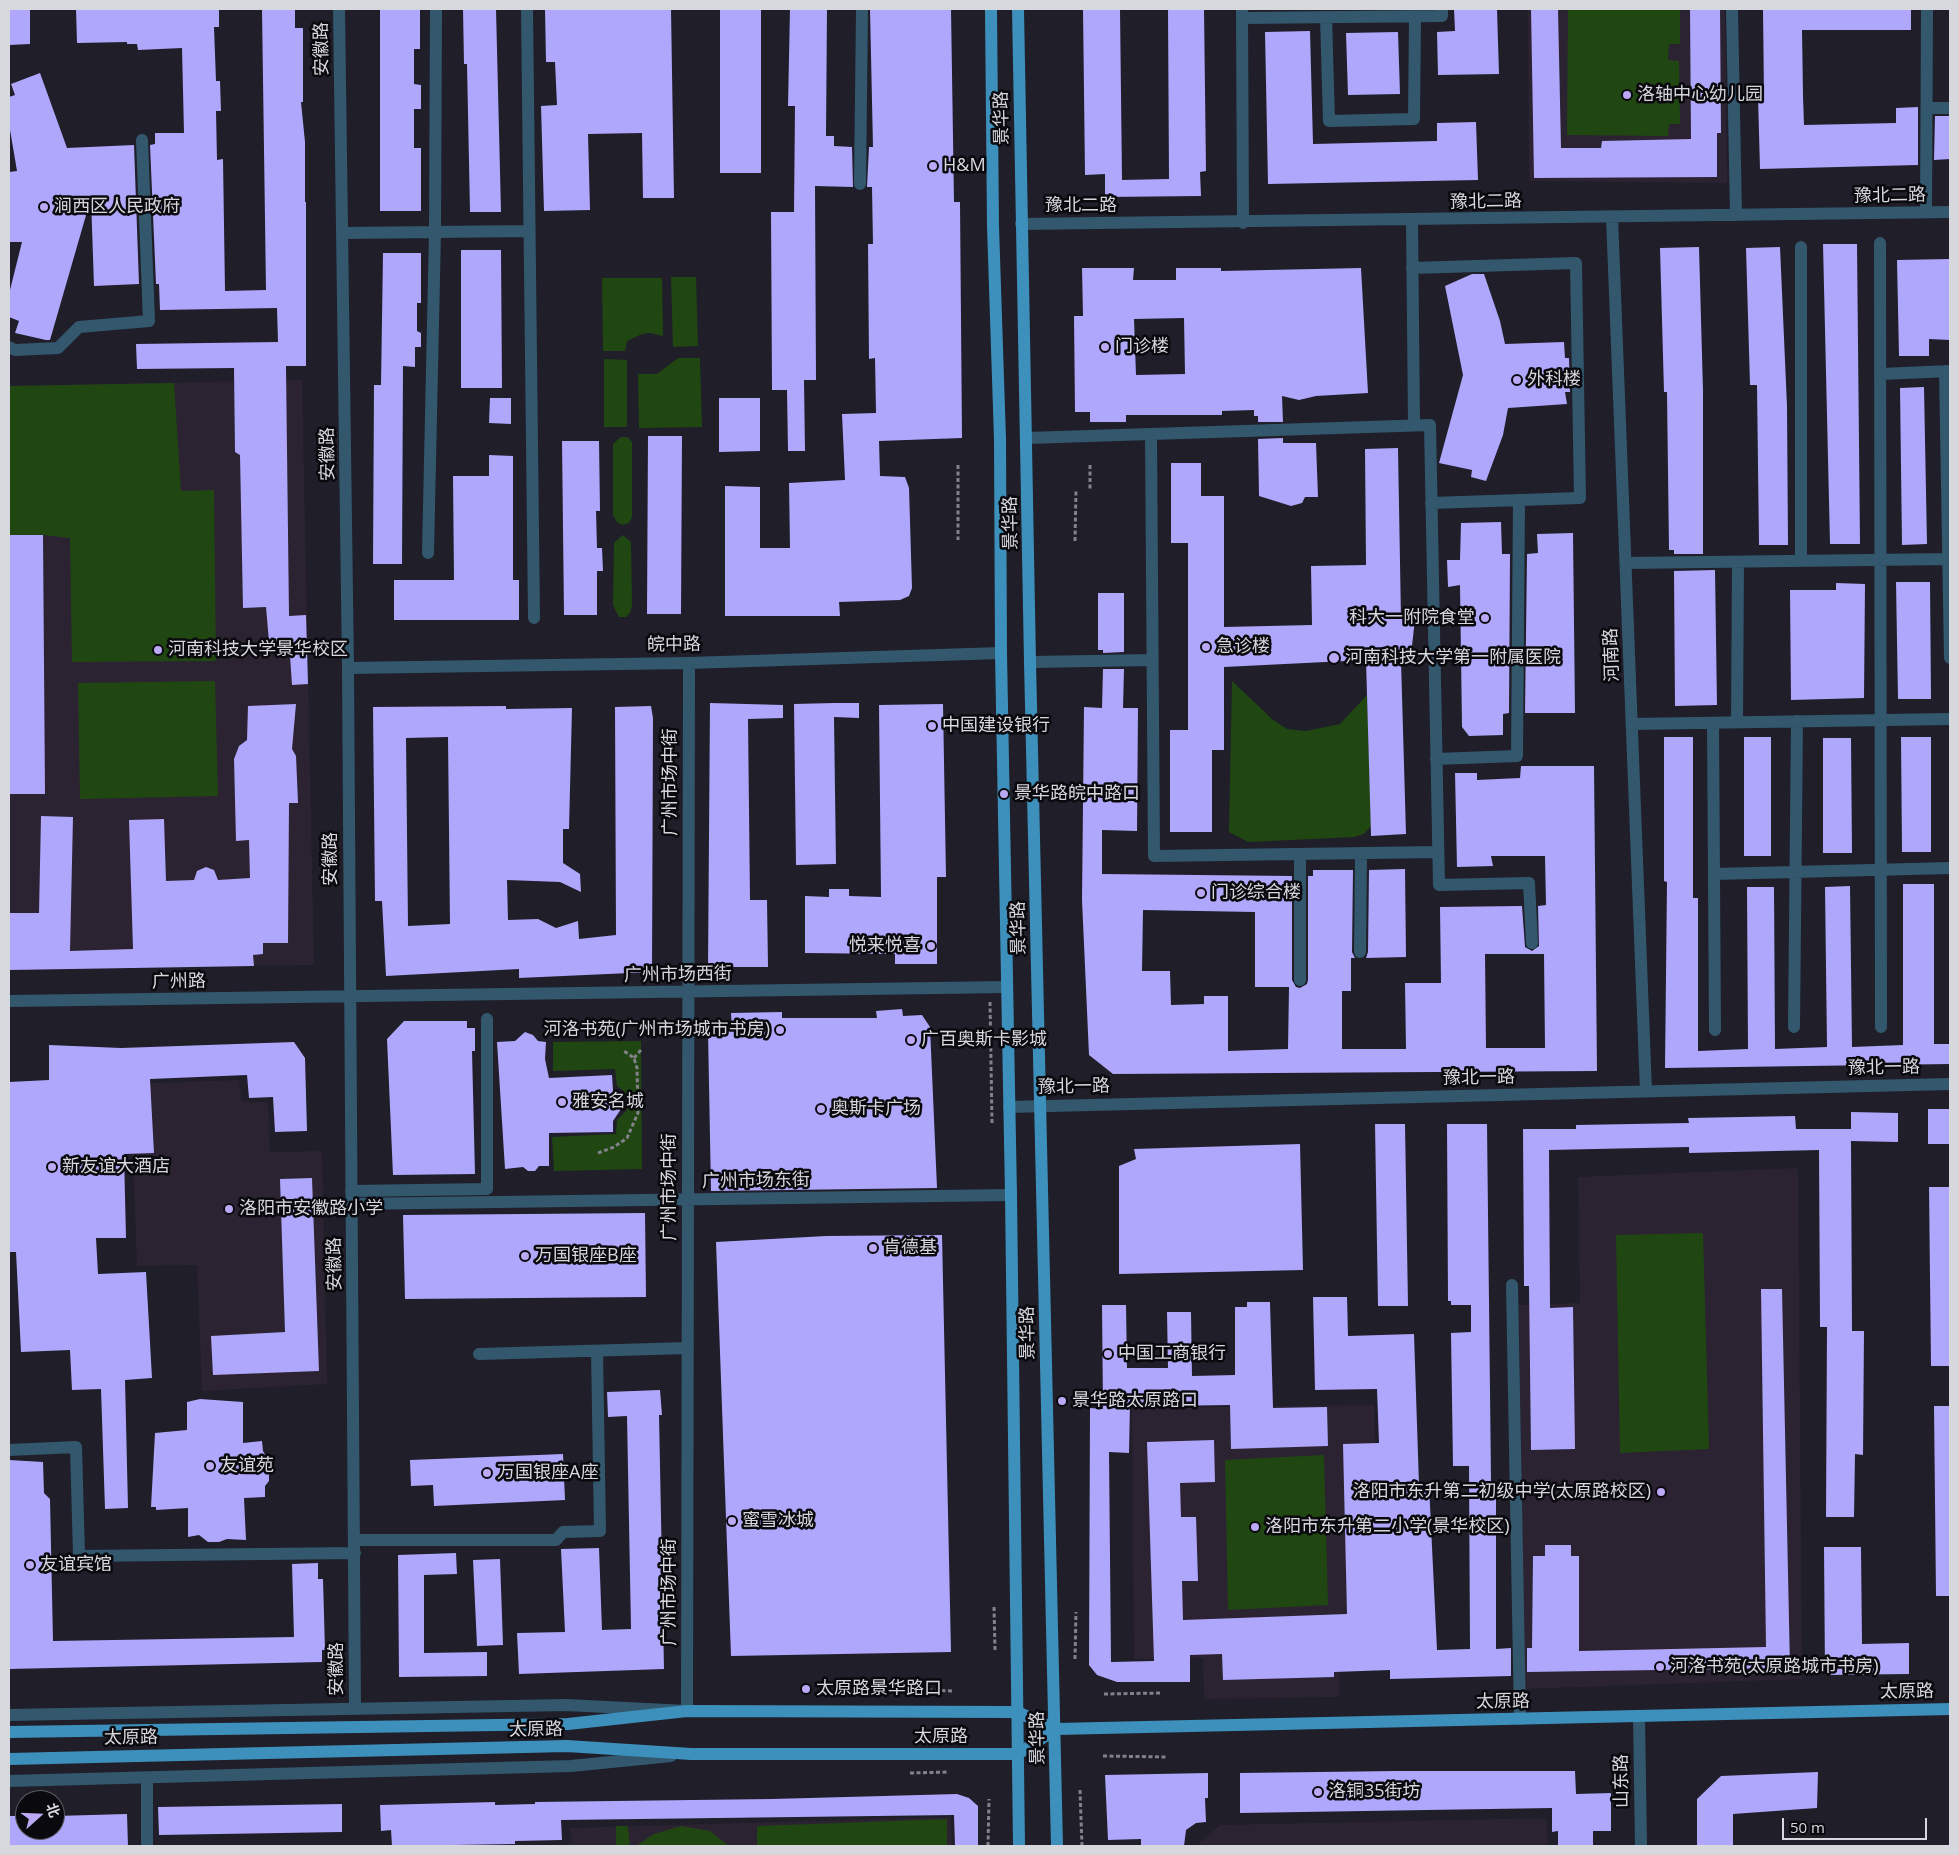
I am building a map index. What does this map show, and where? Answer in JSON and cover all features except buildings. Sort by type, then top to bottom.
[{"type":"main road","name":"景华路","points":[[991,9],[992,226],[1000,439],[1001,654],[1011,1195],[1019,1846]]},
{"type":"main road","name":"景华路","points":[[1018,9],[1030,662],[1056,1729],[1057,1846]]},
{"type":"main road","name":"太原路","points":[[9,1732],[568,1724],[687,1712],[1018,1712],[1056,1729],[1950,1709]]},
{"type":"main road","points":[[1018,1754],[1056,1729]]},
{"type":"main road","name":"太原路","points":[[9,1759],[567,1746],[691,1754],[1018,1754]]},
{"type":"street","name":"安徽路","points":[[339,9],[348,668],[355,1709]]},
{"type":"street","points":[[428,553],[435,232],[436,9]]},
{"type":"street","points":[[527,9],[534,618]]},
{"type":"street","points":[[860,184],[862,9]]},
{"type":"street","points":[[1243,223],[1242,13],[1326,17],[1415,17],[1442,16],[1442,9]]},
{"type":"street","points":[[1732,9],[1736,215]]},
{"type":"street","points":[[1926,9],[1926,212]]},
{"type":"street","points":[[1326,17],[1329,121],[1414,119],[1415,17]]},
{"type":"street","points":[[1927,108],[1950,108]]},
{"type":"street","points":[[9,347],[15,350],[58,348],[79,327],[149,322],[142,140]]},
{"type":"street","name":"豫北二路","points":[[1021,224],[1243,223],[1950,212]]},
{"type":"street","name":"河南路","points":[[1612,217],[1646,1091]]},
{"type":"street","points":[[1412,220],[1414,425]]},
{"type":"street","points":[[342,233],[529,232]]},
{"type":"street","points":[[1880,243],[1881,1027]]},
{"type":"street","points":[[1801,247],[1801,561]]},
{"type":"street","points":[[1412,268],[1576,263],[1580,498],[1431,503]]},
{"type":"street","points":[[1881,374],[1948,371],[1950,658]]},
{"type":"street","points":[[1027,438],[1430,425],[1439,884],[1529,883],[1532,943]]},
{"type":"street","points":[[1151,434],[1154,856],[1438,852]]},
{"type":"street","points":[[1436,759],[1517,756],[1519,500]]},
{"type":"street","points":[[1626,563],[1949,559]]},
{"type":"street","points":[[1737,722],[1738,562]]},
{"type":"street","name":"皖中路","points":[[348,668],[689,663],[1001,654]]},
{"type":"street","points":[[1030,662],[1152,660]]},
{"type":"street","name":"广州市场中街","points":[[687,1712],[689,663]]},
{"type":"street","points":[[1632,724],[1950,719]]},
{"type":"street","points":[[1794,1027],[1797,722]]},
{"type":"street","points":[[1713,723],[1715,1030]]},
{"type":"street","points":[[1360,853],[1360,952]]},
{"type":"street","points":[[1300,854],[1300,980]]},
{"type":"street","points":[[1714,874],[1950,868]]},
{"type":"street","name":"广州市场西街","points":[[349,997],[1007,987]]},
{"type":"street","name":"广州路","points":[[9,1002],[349,997]]},
{"type":"street","points":[[351,1198],[487,1188],[487,1019]]},
{"type":"street","name":"豫北一路","points":[[1009,1107],[1950,1084]]},
{"type":"street","name":"广州市场东街","points":[[351,1198],[688,1199],[1011,1195]]},
{"type":"street","points":[[1512,1285],[1520,1719]]},
{"type":"street","points":[[479,1354],[688,1348]]},
{"type":"street","points":[[9,1450],[76,1447],[79,1556],[556,1540],[563,1532],[600,1531],[597,1351]]},
{"type":"street","points":[[9,1715],[566,1705],[687,1712]]},
{"type":"street","name":"山东路","points":[[1639,1716],[1640,1846]]},
{"type":"street","points":[[9,1781],[571,1766],[691,1754]]},
{"type":"street","points":[[146,1846],[147,1778]]},
{"type":"path","points":[[958,465],[958,540]]},
{"type":"path","points":[[1090,465],[1090,490]]},
{"type":"path","points":[[1075,541],[1076,491]]},
{"type":"path","points":[[634,1058],[641,1050]]},
{"type":"path","points":[[598,1152],[614,1147],[627,1138],[634,1126],[638,1113],[637,1068],[634,1058],[624,1051]]},
{"type":"path","points":[[994,1607],[995,1650]]},
{"type":"path","points":[[1076,1612],[1076,1658]]},
{"type":"path","points":[[908,1689],[953,1691]]},
{"type":"path","points":[[1104,1694],[1161,1694]]},
{"type":"path","points":[[1103,1756],[1167,1756]]},
{"type":"path","points":[[910,1773],[959,1772]]},
{"type":"path","points":[[1080,1790],[1082,1846]]},
{"type":"path","points":[[988,1846],[989,1799]]},
{"type":"shaded area","name":"洛轴中心幼儿园","points":[[1528,9],[1725,9],[1727,183],[1529,181]]},
{"type":"shaded area","name":"河南科技大学景华校区","points":[[302,380],[314,965],[9,970],[9,386]]},
{"type":"shaded area","name":"洛阳市安徽路小学","points":[[239,1080],[242,1102],[268,1102],[270,1152],[322,1151],[327,1384],[202,1391],[197,1265],[137,1266],[130,1084]]},
{"type":"shaded area","name":"洛阳市东升第二初级中学(太原路校区)","points":[[1798,1168],[1802,1679],[1524,1689],[1519,1305],[1580,1303],[1578,1177]]},
{"type":"shaded area","name":"洛阳市东升第二小学(景华校区)","points":[[1374,1405],[1380,1647],[1339,1648],[1339,1697],[1204,1699],[1203,1658],[1134,1659],[1132,1408]]},
{"type":"shaded area","points":[[950,1817],[952,1846],[559,1846],[573,1843],[569,1828]]},
{"type":"shaded area","points":[[1546,1818],[1548,1846],[1199,1846],[1199,1843],[1220,1825]]},
{"type":"green space","points":[[1568,9],[1680,9],[1680,44],[1669,44],[1668,60],[1679,61],[1680,124],[1669,124],[1668,136],[1567,135]]},
{"type":"green space","points":[[671,277],[696,277],[698,346],[673,347]]},
{"type":"green space","points":[[602,278],[662,278],[663,336],[650,333],[642,334],[627,341],[625,351],[603,351]]},
{"type":"green space","points":[[678,358],[700,358],[702,427],[639,428],[638,374],[657,374]]},
{"type":"green space","points":[[604,359],[627,360],[627,427],[604,427]]},
{"type":"green space","points":[[174,383],[181,491],[214,490],[216,661],[72,662],[70,538],[43,535],[9,535],[9,386]]},
{"type":"green space","points":[[621,437],[627,437],[632,442],[632,517],[629,523],[622,525],[617,522],[613,515],[613,444]]},
{"type":"green space","points":[[623,535],[631,542],[632,605],[630,613],[626,617],[619,617],[613,605],[614,543]]},
{"type":"green space","points":[[215,681],[218,796],[80,799],[78,683]]},
{"type":"green space","points":[[1232,681],[1272,719],[1287,729],[1306,731],[1340,724],[1367,695],[1371,826],[1364,834],[1354,837],[1248,842],[1229,832]]},
{"type":"green space","points":[[641,1041],[642,1169],[554,1171],[552,1137],[616,1134],[617,1120],[627,1110],[624,1091],[617,1086],[615,1069],[553,1071],[553,1042]]},
{"type":"green space","points":[[1703,1233],[1709,1449],[1620,1453],[1616,1235]]},
{"type":"green space","points":[[1324,1455],[1328,1605],[1228,1610],[1225,1460]]},
{"type":"green space","points":[[947,1819],[947,1846],[757,1846],[757,1826]]},
{"type":"green space","points":[[616,1826],[628,1826],[630,1846],[616,1846]]},
{"type":"green space","points":[[681,1826],[710,1831],[729,1846],[636,1846],[654,1834]]},
{"type":"place","name":"洛轴中心幼儿园","points":[[1627,95]]},
{"type":"place","name":"H&M","points":[[933,166]]},
{"type":"place","name":"涧西区人民政府","points":[[44,207]]},
{"type":"place","name":"门诊楼","points":[[1105,347]]},
{"type":"place","name":"外科楼","points":[[1517,380]]},
{"type":"place","name":"科大一附院食堂","points":[[1485,618]]},
{"type":"place","name":"急诊楼","points":[[1206,647]]},
{"type":"place","name":"河南科技大学景华校区","points":[[158,650]]},
{"type":"place","name":"河南科技大学第一附属医院","points":[[1334,658]]},
{"type":"place","name":"中国建设银行","points":[[932,726]]},
{"type":"place","name":"景华路皖中路口","points":[[1004,794]]},
{"type":"place","name":"门诊综合楼","points":[[1201,893]]},
{"type":"place","name":"悦来悦喜","points":[[931,946]]},
{"type":"place","name":"河洛书苑(广州市场城市书房)","points":[[780,1030]]},
{"type":"place","name":"广百奥斯卡影城","points":[[911,1040]]},
{"type":"place","name":"雅安名城","points":[[562,1102]]},
{"type":"place","name":"奥斯卡广场","points":[[821,1109]]},
{"type":"place","name":"新友谊大酒店","points":[[52,1167]]},
{"type":"place","name":"洛阳市安徽路小学","points":[[229,1209]]},
{"type":"place","name":"肯德基","points":[[873,1248]]},
{"type":"place","name":"万国银座B座","points":[[525,1256]]},
{"type":"place","name":"中国工商银行","points":[[1108,1354]]},
{"type":"place","name":"景华路太原路口","points":[[1062,1401]]},
{"type":"place","name":"友谊苑","points":[[210,1466]]},
{"type":"place","name":"万国银座A座","points":[[487,1473]]},
{"type":"place","name":"洛阳市东升第二初级中学(太原路校区)","points":[[1661,1492]]},
{"type":"place","name":"蜜雪冰城","points":[[732,1521]]},
{"type":"place","name":"洛阳市东升第二小学(景华校区)","points":[[1255,1527]]},
{"type":"place","name":"友谊宾馆","points":[[30,1565]]},
{"type":"place","name":"河洛书苑(太原路城市书房)","points":[[1660,1667]]},
{"type":"place","name":"太原路景华路口","points":[[806,1689]]},
{"type":"place","name":"洛铜35街坊","points":[[1318,1792]]}]
